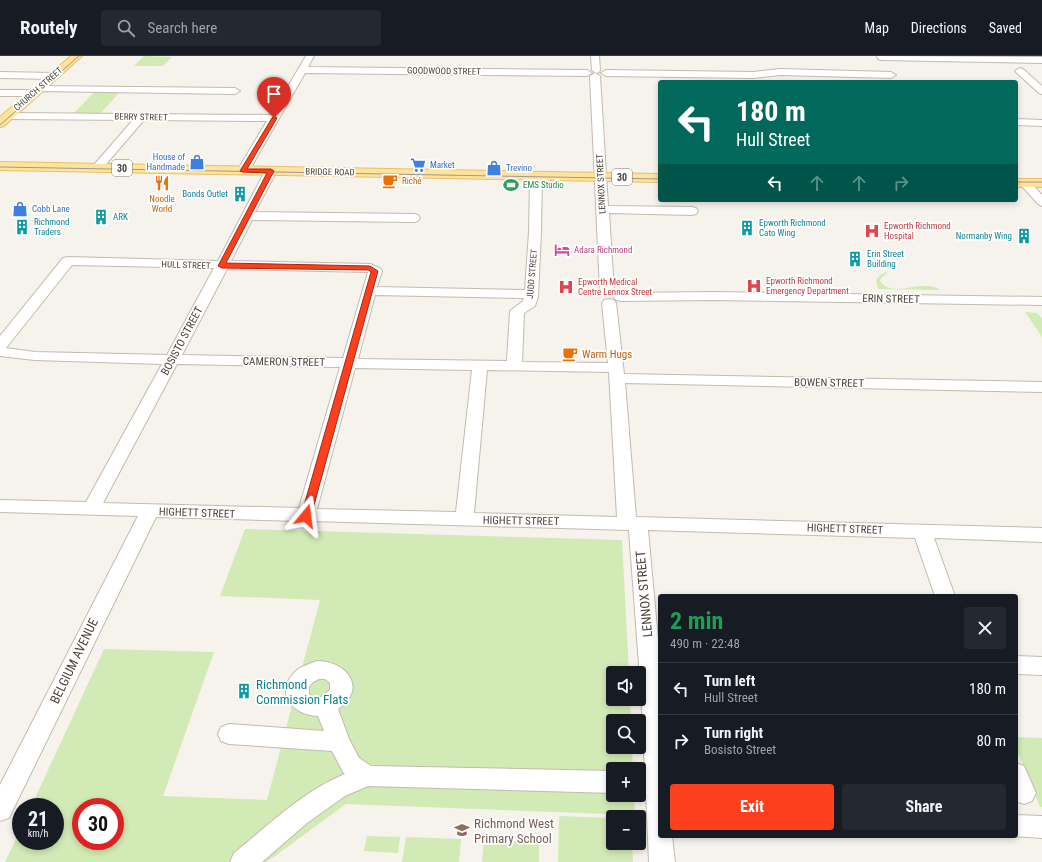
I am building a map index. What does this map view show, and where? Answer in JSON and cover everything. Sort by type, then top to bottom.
[{"type":"main road","name":"CHURCH STREET","points":[[4,119],[77,56]]},
{"type":"main road","name":"BRIDGE ROAD","points":[[0,166],[658,178]]},
{"type":"main road","name":"30","points":[[243,171],[262,168],[348,169],[363,173]]},
{"type":"main road","name":"30","points":[[271,171],[286,175],[369,176],[382,173]]},
{"type":"main road","points":[[1021,183],[1042,183]]},
{"type":"street","points":[[243,171],[310,56]]},
{"type":"street","name":"LENNOX STREET","points":[[595,56],[603,209],[612,297],[616,373],[632,523],[642,574],[656,692],[648,783],[658,817]]},
{"type":"street","points":[[880,57],[1042,60]]},
{"type":"street","points":[[880,57],[894,78]]},
{"type":"street","points":[[466,71],[468,62]]},
{"type":"street","name":"GOODWOOD STREET","points":[[301,70],[596,73],[739,78],[780,72],[894,78]]},
{"type":"street","points":[[1020,71],[1042,92]]},
{"type":"street","points":[[0,75],[54,76]]},
{"type":"street","points":[[0,93],[36,91],[235,91]]},
{"type":"street","points":[[97,168],[141,117]]},
{"type":"street","name":"BERRY STREET","points":[[4,119],[141,117],[274,118]]},
{"type":"street","points":[[1018,122],[1042,123]]},
{"type":"street","name":"BOSISTO STREET","points":[[91,509],[172,360],[271,171]]},
{"type":"street","name":"JUDD STREET","points":[[514,366],[517,311],[530,303],[535,232],[536,176]]},
{"type":"street","points":[[1021,183],[1042,202]]},
{"type":"street","points":[[603,209],[692,211]]},
{"type":"street","points":[[248,216],[414,218]]},
{"type":"street","name":"HULL STREET","points":[[0,346],[68,261],[222,266],[370,268],[375,271],[369,291]]},
{"type":"street","points":[[306,516],[369,291],[531,294]]},
{"type":"street","name":"ERIN STREET","points":[[612,297],[714,296],[1042,301]]},
{"type":"street","name":"CAMERON STREET","points":[[0,352],[35,356],[172,360],[514,366],[616,373]]},
{"type":"street","points":[[464,520],[480,365]]},
{"type":"street","name":"BOWEN STREET","points":[[616,373],[1042,387]]},
{"type":"street","name":"HIGHETT STREET","points":[[0,506],[149,512],[632,523],[1042,535]]},
{"type":"street","name":"BELGIUM AVENUE","points":[[0,810],[149,512]]},
{"type":"street","points":[[922,531],[944,594]]},
{"type":"street","points":[[1018,665],[1042,666]]},
{"type":"street","points":[[325,705],[339,742],[351,765],[367,776]]},
{"type":"street","points":[[229,734],[339,742]]},
{"type":"street","points":[[243,862],[298,815],[332,791],[367,776],[606,782]]},
{"type":"street","points":[[1018,826],[1042,827]]},
{"type":"street","name":"LENNOX STREET","points":[[661,838],[662,862]]},
{"type":"green space","points":[[144,56],[172,57],[163,66],[134,66]]},
{"type":"green space","points":[[94,92],[120,92],[99,115],[73,114]]},
{"type":"green space","points":[[886,272],[887,273],[881,278],[880,281],[892,289],[925,286],[940,290],[878,289],[876,280],[880,275]]},
{"type":"green space","points":[[1025,312],[1037,313],[1042,318],[1042,337]]},
{"type":"green space","points":[[245,529],[622,540],[629,666],[606,666],[606,706],[630,706],[631,714],[606,714],[606,754],[632,754],[633,762],[606,762],[606,802],[634,802],[635,810],[606,810],[606,814],[346,804],[267,862],[5,862],[12,848],[12,850],[64,850],[64,798],[35,798],[104,649],[214,652],[163,796],[267,800],[320,600],[220,596]]},
{"type":"green space","points":[[1018,737],[1042,738],[1042,807],[1040,807],[1018,753]]},
{"type":"green space","points":[[559,816],[606,818],[606,850],[632,850],[633,862],[558,862]]},
{"type":"green space","points":[[367,836],[400,837],[398,853],[364,851]]},
{"type":"green space","points":[[406,837],[461,839],[459,862],[402,862]]},
{"type":"green space","points":[[484,840],[539,842],[539,862],[482,862]]},
{"type":"tram line","points":[[0,125],[79,56]]},
{"type":"tram line","points":[[0,167],[658,179]]},
{"type":"tram line","points":[[1018,182],[1042,182]]},
{"type":"place","name":"House of Handmade","points":[[197,162]]},
{"type":"place","name":"Market","points":[[418,165]]},
{"type":"place","name":"Trevino","points":[[494,168]]},
{"type":"place","name":"Riché","points":[[390,181]]},
{"type":"place","name":"Noodle World","points":[[162,183]]},
{"type":"place","name":"EMS Studio","points":[[511,185]]},
{"type":"place","name":"Bonds Outlet","points":[[240,194]]},
{"type":"place","name":"Cobb Lane","points":[[20,209]]},
{"type":"place","name":"ARK","points":[[101,217]]},
{"type":"place","name":"Richmond Traders","points":[[22,227]]},
{"type":"place","name":"Epworth Richmond Cato Wing","points":[[747,228]]},
{"type":"place","name":"Epworth Richmond Hospital","points":[[872,231]]},
{"type":"place","name":"Normanby Wing","points":[[1024,236]]},
{"type":"place","name":"Adara Richmond","points":[[562,250]]},
{"type":"place","name":"Erin Street Building","points":[[855,259]]},
{"type":"place","name":"Epworth Richmond Emergency Department","points":[[754,286]]},
{"type":"place","name":"Epworth Medical Centre Lennox Street","points":[[566,287]]},
{"type":"place","name":"Warm Hugs","points":[[570,354]]},
{"type":"place","name":"Richmond Commission Flats","points":[[244,691]]},
{"type":"place","name":"Richmond West Primary School","points":[[462,830]]},
{"type":"route","points":[[274,118],[243,171],[271,171],[222,266],[370,268],[375,271],[306,516]]}]
